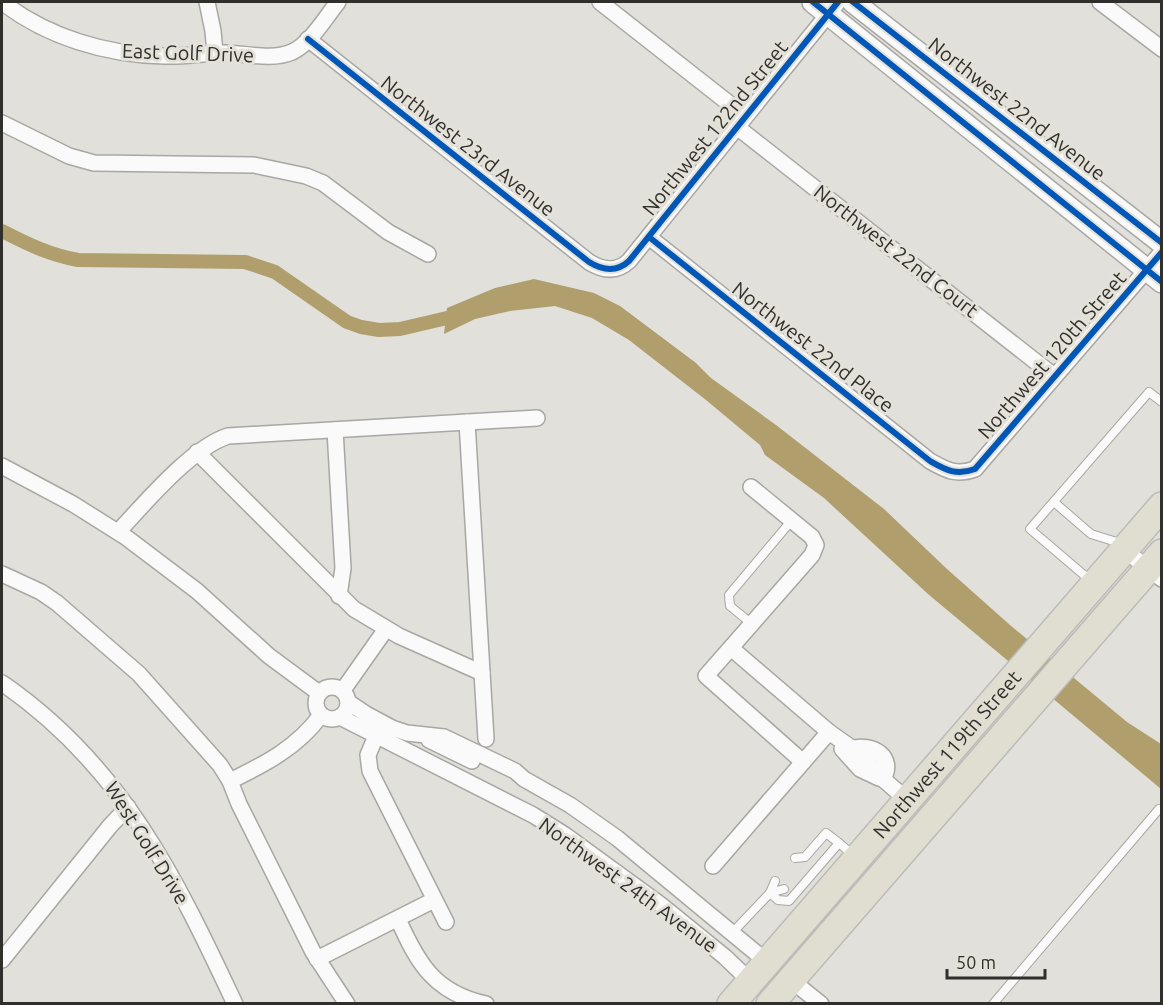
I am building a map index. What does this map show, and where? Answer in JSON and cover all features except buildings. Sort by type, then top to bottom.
[{"type":"highway","name":"Northwest 119th Street","points":[[731,1004],[759,971],[799,909],[848,850],[907,800],[1161,506]]},
{"type":"highway","name":"Northwest 119th Street","points":[[778,997],[1065,661],[1157,567]]},
{"type":"highway","points":[[759,971],[778,997]]},
{"type":"main road","name":"Northwest 22nd Avenue","points":[[853,2],[1161,243]]},
{"type":"main road","points":[[826,6],[1154,277]]},
{"type":"street","name":"East Golf Drive","points":[[2,2],[47,29],[101,48],[132,54],[164,56],[215,53],[285,54],[298,48],[308,39]]},
{"type":"street","points":[[207,2],[215,53]]},
{"type":"street","points":[[308,39],[338,2]]},
{"type":"street","name":"Northwest 22nd Court","points":[[600,2],[741,121],[1054,376]]},
{"type":"street","points":[[1100,2],[1161,49]]},
{"type":"street","name":"Northwest 122nd Street","points":[[612,269],[627,263],[649,237],[741,121],[826,6]]},
{"type":"street","name":"Northwest 23rd Avenue","points":[[308,39],[589,262],[602,269],[612,269]]},
{"type":"street","points":[[2,123],[69,156],[94,163],[254,165],[313,178],[388,232],[428,254]]},
{"type":"street","name":"Northwest 22nd Place","points":[[649,237],[930,461],[947,471],[963,474]]},
{"type":"street","name":"Northwest 120th Street","points":[[963,474],[975,469],[1054,376],[1154,277],[1161,252]]},
{"type":"street","points":[[118,532],[197,452],[211,442],[228,436],[537,418]]},
{"type":"street","points":[[467,422],[486,739]]},
{"type":"street","points":[[336,430],[343,567],[339,596]]},
{"type":"street","points":[[197,452],[339,596],[362,615],[386,629],[482,673]]},
{"type":"street","points":[[2,466],[73,504],[118,532],[187,584],[259,648],[319,693]]},
{"type":"street","points":[[752,487],[812,537],[816,545],[812,555],[706,676],[803,762]]},
{"type":"street","points":[[1125,547],[1157,567]]},
{"type":"street","points":[[2,574],[40,592],[57,603],[130,667],[211,755],[230,781],[239,804],[317,959],[347,1004]]},
{"type":"street","points":[[346,696],[333,687],[319,693],[317,707],[321,715],[330,719],[340,717],[346,710],[346,696],[386,629]]},
{"type":"street","points":[[731,648],[851,749],[866,746],[879,752],[888,771],[883,779]]},
{"type":"street","name":"West Golf Drive","points":[[2,683],[64,732],[99,769],[128,807],[169,871],[231,1002]]},
{"type":"street","name":"Northwest 24th Avenue","points":[[346,696],[384,724],[418,735],[513,781],[524,779]]},
{"type":"street","points":[[230,781],[270,760],[294,744],[311,729],[321,715]]},
{"type":"street","name":"Northwest 24th Avenue","points":[[340,717],[533,815],[583,848],[686,924],[759,971]]},
{"type":"street","points":[[713,866],[829,732]]},
{"type":"street","points":[[829,732],[860,770],[883,779],[907,800]]},
{"type":"street","name":"Northwest 24th Avenue","points":[[418,735],[436,735],[451,740],[516,771],[524,779],[600,825],[732,933],[759,971]]},
{"type":"street","points":[[376,736],[368,755],[370,771],[446,922]]},
{"type":"street","points":[[436,766],[446,749]]},
{"type":"street","points":[[2,960],[110,825],[128,807]]},
{"type":"street","points":[[583,848],[600,825]]},
{"type":"street","points":[[317,959],[435,900]]},
{"type":"street","points":[[398,919],[410,946],[428,974],[459,996],[486,1004]]},
{"type":"street","points":[[778,997],[821,1004]]},
{"type":"lane","points":[[1094,583],[1030,529],[1149,392],[1161,402]]},
{"type":"lane","points":[[1054,502],[1091,534],[1125,547]]},
{"type":"lane","points":[[752,624],[730,606],[729,595],[792,520]]},
{"type":"lane","points":[[993,1004],[1159,809]]},
{"type":"lane","points":[[804,866],[805,857],[826,832],[848,850]]},
{"type":"lane","points":[[795,858],[805,857]]},
{"type":"lane","points":[[732,933],[770,893],[775,880]]},
{"type":"lane","points":[[770,893],[784,889]]},
{"type":"lane","points":[[770,893],[778,900],[799,909]]},
{"type":"shaded area","points":[[534,279],[594,293],[620,306],[884,509],[1010,625],[1127,722],[1161,744],[1161,789],[928,594],[824,498],[765,455],[760,445],[629,340],[592,318],[555,306],[510,311],[475,319],[444,334],[447,308],[495,288]]},
{"type":"waterway","points":[[2,231],[39,248],[78,260],[245,262],[275,272],[347,322],[361,327],[379,330],[400,329],[464,312]]},
{"type":"cycle path","points":[[813,2],[1162,282]]},
{"type":"cycle path","points":[[308,39],[589,262],[599,267],[614,269],[629,261],[838,2]]},
{"type":"cycle path","points":[[853,2],[1162,243]]},
{"type":"cycle path","points":[[649,237],[930,461],[957,472],[975,469],[1162,252]]}]
